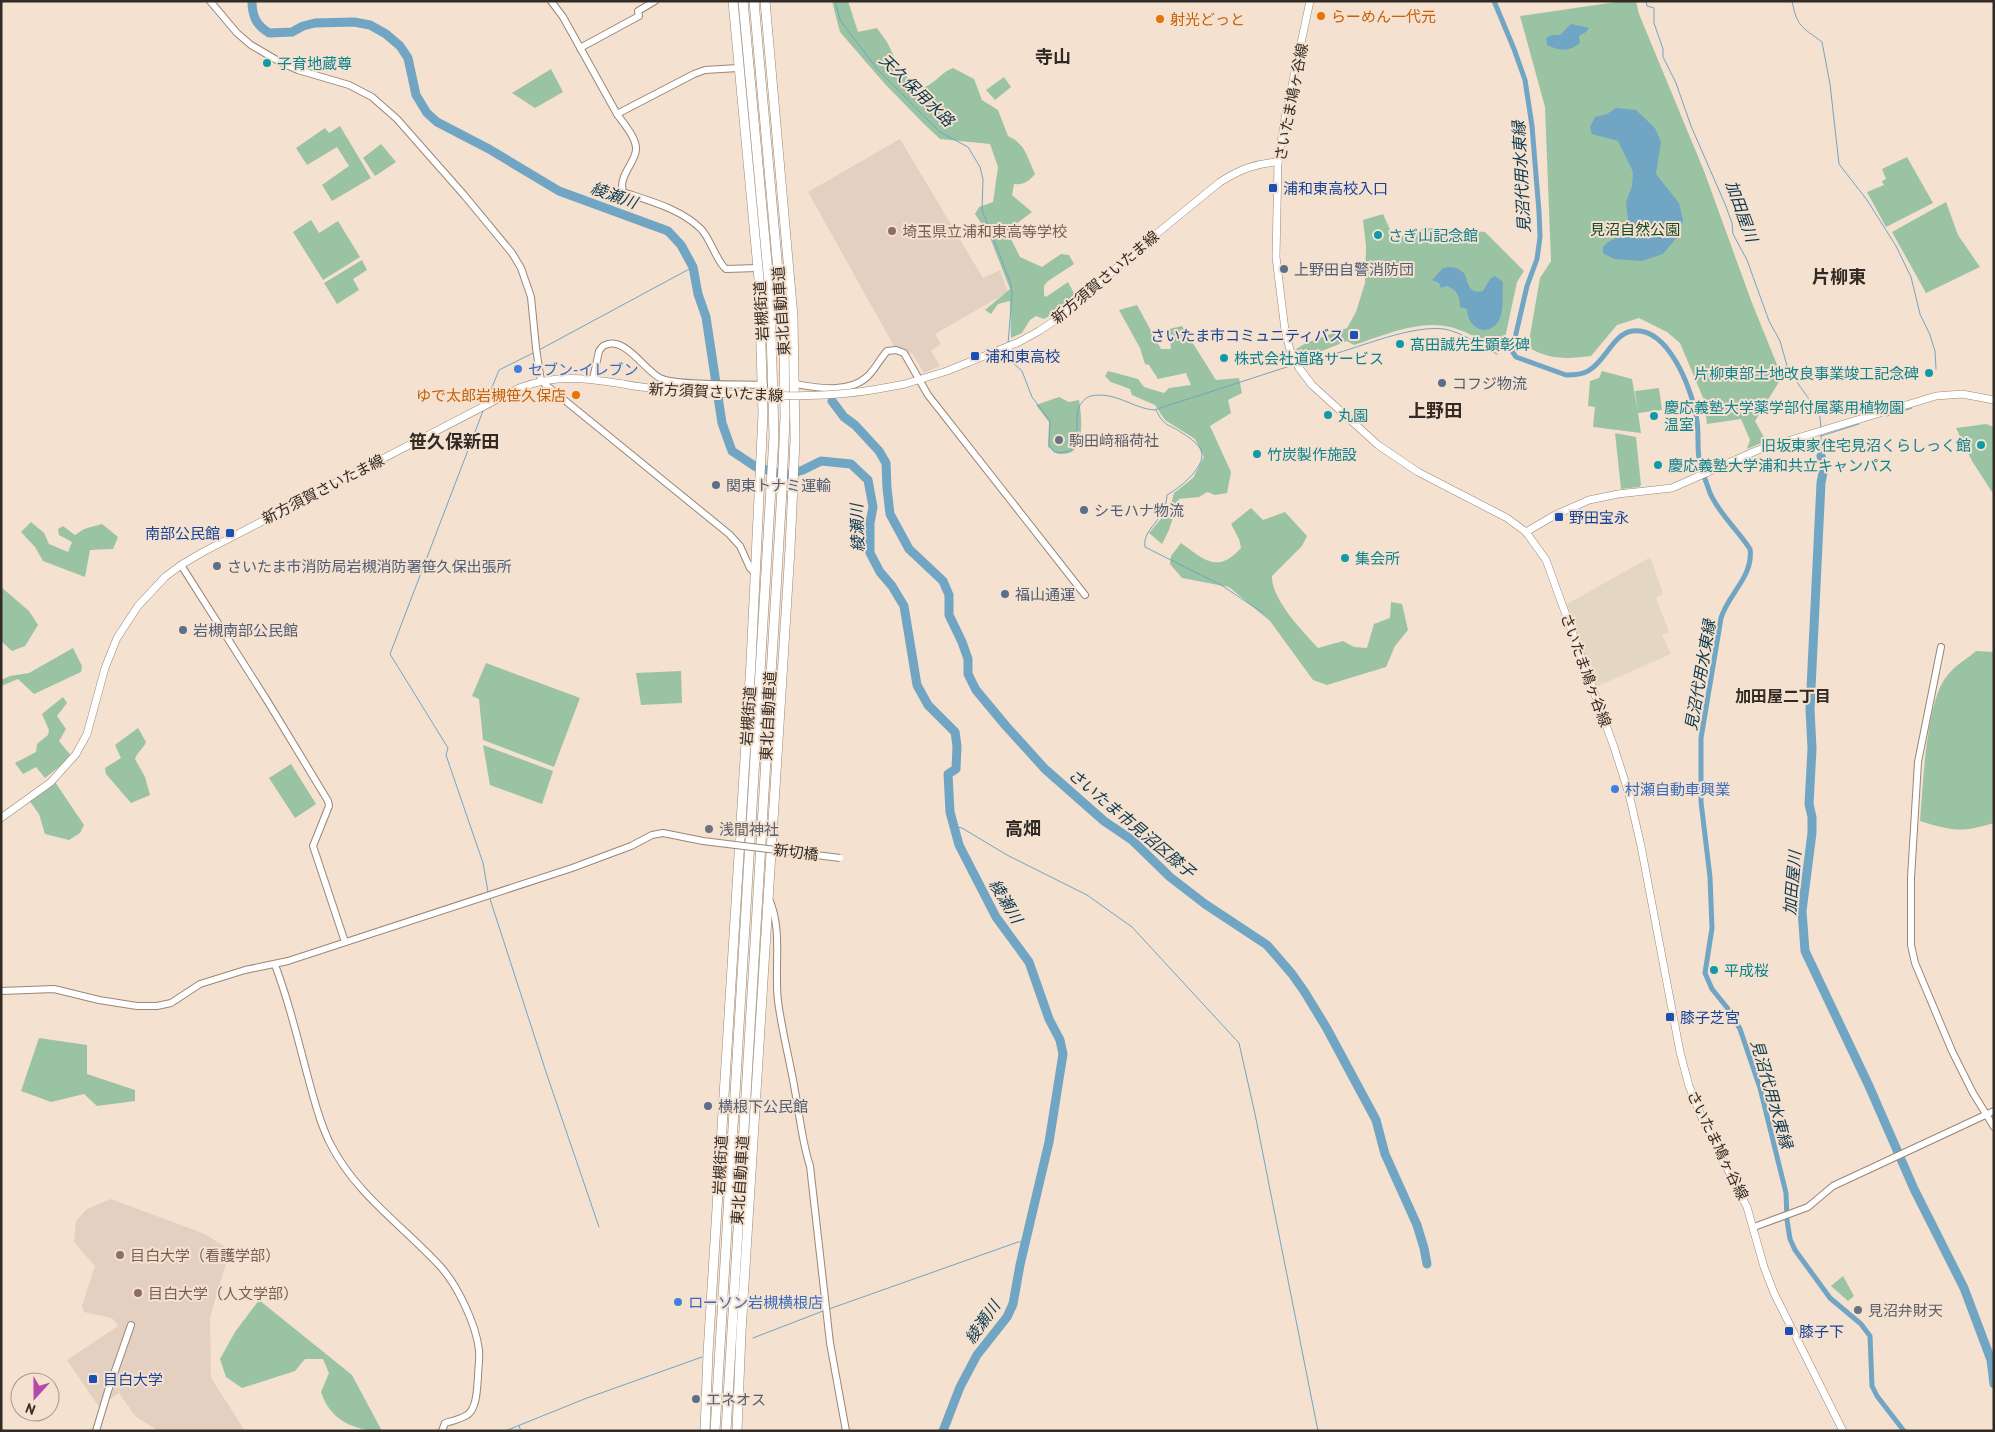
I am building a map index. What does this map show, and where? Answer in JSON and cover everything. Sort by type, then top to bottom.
[{"type":"highway","name":"岩槻街道","points":[[705,1431],[756,574],[764,385],[758,268],[733,1]]},
{"type":"highway","name":"東北自動車道","points":[[715,1431],[774,436],[774,376],[770,295],[743,1]]},
{"type":"highway","name":"東北自動車道","points":[[726,1431],[784,442],[785,372],[780,281],[754,1]]},
{"type":"highway","name":"岩槻街道","points":[[737,1431],[741,1338],[793,493],[794,449],[793,317],[765,1]]},
{"type":"main road","name":"さいたま鳩ヶ谷線","points":[[1310,1],[1285,118],[1278,162],[1277,268],[1288,340],[1293,356],[1302,374],[1322,395],[1392,455],[1418,472],[1502,515],[1526,532],[1540,550],[1553,575],[1624,779],[1637,828],[1680,1052],[1689,1086],[1704,1123],[1743,1196],[1754,1227],[1764,1267],[1774,1293],[1843,1431]]},
{"type":"main road","name":"新方須賀さいたま線","points":[[1,818],[55,778],[76,754],[87,734],[105,668],[117,638],[144,598],[181,564],[489,403],[519,388],[541,381],[569,378],[593,379],[680,392],[805,396],[836,395],[878,389],[918,380],[1040,332],[1220,182],[1255,165],[1278,162]]},
{"type":"main road","points":[[1526,532],[1555,514],[1589,500],[1618,494],[1672,488],[1758,450],[1936,396],[1962,394],[1994,400]]},
{"type":"street","points":[[210,1],[237,33],[251,45],[298,70],[349,85],[372,97],[397,118],[512,253],[521,268],[530,297],[541,381],[729,534],[740,546],[750,568],[756,574]]},
{"type":"street","points":[[551,1],[563,17],[633,140],[636,150],[621,185],[623,192],[676,212],[702,230],[716,251],[722,266],[726,269],[758,268]]},
{"type":"street","points":[[580,48],[639,16],[638,11],[655,1]]},
{"type":"street","points":[[617,114],[694,74],[705,70],[738,68]]},
{"type":"street","points":[[593,379],[600,351],[606,344],[613,343],[620,345],[649,370],[667,381],[764,385]]},
{"type":"street","points":[[795,384],[826,389],[850,386],[862,380],[887,351],[893,350],[904,353],[918,380],[1085,595]]},
{"type":"street","points":[[1,991],[54,989],[99,1000],[137,1006],[157,1006],[171,1003],[200,984],[245,970],[275,965],[345,942],[313,846],[328,806],[328,801],[181,564]]},
{"type":"street","points":[[1941,647],[1918,762],[1911,878],[1911,945],[1915,963],[1964,1078],[1994,1127]]},
{"type":"street","name":"新切橋","points":[[345,942],[572,868],[630,846],[652,835],[663,834],[703,841],[840,858]]},
{"type":"street","points":[[768,896],[773,908],[776,938],[778,1000],[803,1144],[810,1166],[830,1343],[846,1431]]},
{"type":"street","points":[[275,965],[284,990],[319,1118],[335,1153],[359,1186],[395,1224],[440,1266],[465,1306],[479,1350],[476,1397],[468,1415],[445,1423],[442,1426],[442,1431]]},
{"type":"street","points":[[1754,1227],[1782,1218],[1815,1203],[1828,1189],[1994,1111]]},
{"type":"street","points":[[96,1431],[108,1391],[132,1325]]},
{"type":"shaded area","name":"埼玉県立浦和東高等学校","points":[[900,139],[983,278],[1000,270],[1008,292],[935,334],[941,344],[931,351],[940,366],[924,373],[912,353],[910,354],[905,349],[894,346],[808,192]]},
{"type":"shaded area","points":[[1649,558],[1651,559],[1663,594],[1656,598],[1669,632],[1662,635],[1671,654],[1596,687],[1567,604]]},
{"type":"shaded area","points":[[111,1199],[205,1234],[230,1250],[210,1317],[211,1378],[245,1431],[159,1431],[136,1417],[119,1393],[99,1407],[67,1360],[118,1326],[112,1318],[84,1312],[82,1306],[95,1266],[74,1242],[76,1221],[87,1209]]},
{"type":"green space","points":[[832,1],[848,1],[858,32],[877,28],[887,42],[901,71],[919,89],[930,84],[953,68],[974,79],[982,100],[998,110],[1008,136],[1022,147],[1035,174],[1026,182],[1014,184],[1012,195],[1032,212],[1016,224],[1010,237],[1020,257],[1042,267],[1061,254],[1069,255],[1074,264],[1048,281],[1044,286],[1044,295],[1046,297],[1068,282],[1076,297],[1068,306],[1044,319],[1036,316],[1030,320],[1022,333],[1011,338],[1010,301],[998,304],[991,314],[985,310],[1010,289],[989,235],[975,214],[979,207],[993,202],[998,167],[990,144],[940,139],[884,83],[840,32]]},
{"type":"green space","name":"見沼自然公園","points":[[1623,1],[1636,1],[1639,14],[1704,171],[1752,303],[1782,377],[1755,421],[1766,441],[1747,449],[1750,440],[1741,419],[1707,424],[1704,400],[1680,343],[1667,332],[1639,318],[1617,325],[1591,356],[1558,358],[1528,347],[1540,278],[1551,261],[1545,107],[1520,16]]},
{"type":"green space","points":[[551,69],[563,92],[535,108],[512,93]]},
{"type":"green space","points":[[1004,77],[1011,87],[995,100],[986,90]]},
{"type":"green space","points":[[340,126],[371,178],[332,201],[322,185],[349,166],[337,147],[307,165],[296,148],[325,128],[329,133]]},
{"type":"green space","points":[[381,144],[396,162],[375,176],[363,158]]},
{"type":"green space","points":[[1907,157],[1933,203],[1886,227],[1867,192],[1884,185],[1882,181],[1886,179],[1882,169]]},
{"type":"green space","points":[[1946,202],[1958,235],[1980,267],[1926,293],[1892,232]]},
{"type":"green space","points":[[1383,214],[1392,234],[1400,237],[1418,230],[1432,228],[1485,232],[1524,271],[1517,282],[1503,347],[1499,349],[1466,332],[1434,325],[1399,330],[1354,345],[1347,341],[1299,360],[1293,351],[1306,343],[1347,328],[1356,312],[1365,283],[1366,246],[1363,220]]},
{"type":"green space","points":[[311,220],[319,233],[338,221],[360,257],[323,280],[293,232]]},
{"type":"green space","points":[[362,260],[367,270],[353,279],[359,290],[337,304],[324,283]]},
{"type":"green space","points":[[1137,305],[1161,349],[1171,349],[1169,329],[1182,326],[1216,380],[1239,378],[1242,393],[1228,400],[1231,413],[1210,426],[1231,472],[1227,493],[1215,495],[1207,492],[1199,497],[1179,499],[1169,530],[1162,544],[1149,533],[1170,508],[1174,493],[1193,478],[1204,457],[1195,439],[1165,420],[1155,405],[1132,395],[1130,389],[1111,382],[1105,376],[1108,371],[1138,379],[1144,387],[1164,393],[1169,388],[1191,385],[1186,373],[1158,379],[1149,365],[1145,364],[1140,348],[1119,310]]},
{"type":"green space","points":[[1602,371],[1632,379],[1638,412],[1635,391],[1659,388],[1662,410],[1638,413],[1641,433],[1593,427],[1595,407],[1588,406],[1590,381],[1599,378]]},
{"type":"green space","points":[[1059,397],[1069,402],[1079,400],[1081,412],[1081,434],[1077,446],[1070,453],[1064,454],[1058,454],[1048,447],[1049,422],[1036,405]]},
{"type":"green space","points":[[1986,424],[1994,427],[1994,495],[1972,461],[1956,428]]},
{"type":"green space","points":[[1615,433],[1636,437],[1641,485],[1639,487],[1621,489]]},
{"type":"green space","points":[[1251,508],[1263,520],[1285,512],[1307,536],[1302,546],[1272,576],[1273,585],[1282,605],[1318,648],[1343,641],[1354,647],[1367,648],[1374,624],[1390,618],[1391,602],[1402,604],[1408,630],[1395,646],[1386,667],[1327,685],[1313,680],[1270,621],[1229,587],[1182,578],[1170,564],[1171,556],[1181,543],[1197,555],[1211,562],[1225,561],[1233,556],[1241,548],[1239,539],[1231,524]]},
{"type":"green space","points":[[31,522],[44,533],[49,544],[68,552],[72,542],[59,535],[58,529],[63,526],[75,535],[84,529],[102,524],[118,537],[113,549],[90,550],[85,577],[43,561],[35,547],[21,532]]},
{"type":"green space","points":[[1,587],[29,611],[38,625],[25,646],[12,651],[1,641]]},
{"type":"green space","points":[[73,648],[82,666],[81,672],[34,694],[18,679],[1,686],[1,680],[10,676],[29,673]]},
{"type":"green space","points":[[1976,651],[1994,652],[1994,823],[1973,828],[1949,829],[1920,821],[1924,767],[1930,724],[1934,704],[1947,676]]},
{"type":"green space","points":[[486,663],[580,698],[554,767],[483,740],[479,699],[472,696]]},
{"type":"green space","points":[[681,671],[682,703],[641,705],[636,673]]},
{"type":"green space","points":[[63,697],[67,703],[57,716],[66,729],[59,741],[72,757],[45,778],[36,767],[23,774],[15,763],[36,752],[37,744],[48,735],[49,730],[42,714]]},
{"type":"green space","points":[[138,728],[146,742],[135,759],[145,777],[150,795],[131,803],[106,774],[105,768],[121,758],[115,745]]},
{"type":"green space","points":[[483,745],[553,771],[542,804],[490,785]]},
{"type":"green space","points":[[291,764],[316,804],[295,818],[269,778]]},
{"type":"green space","points":[[55,782],[84,825],[80,833],[69,840],[45,834],[39,814],[29,800]]},
{"type":"green space","points":[[39,1038],[87,1045],[87,1074],[135,1090],[135,1101],[97,1106],[84,1094],[51,1102],[21,1091]]},
{"type":"green space","points":[[1843,1276],[1854,1296],[1848,1301],[1831,1286]]},
{"type":"green space","points":[[259,1300],[352,1375],[382,1431],[353,1426],[344,1422],[330,1410],[321,1392],[329,1373],[323,1359],[305,1359],[295,1371],[242,1388],[226,1377],[220,1359],[235,1332]]},
{"type":"water","points":[[1571,24],[1589,28],[1579,36],[1580,43],[1564,50],[1547,45],[1546,38],[1552,35],[1560,35]]},
{"type":"water","points":[[1616,108],[1636,110],[1655,128],[1661,142],[1656,174],[1679,203],[1683,220],[1677,237],[1663,254],[1642,261],[1614,259],[1603,253],[1603,247],[1608,242],[1622,235],[1628,221],[1626,202],[1632,186],[1633,172],[1618,141],[1592,134],[1590,127],[1595,117],[1607,114]]},
{"type":"water","points":[[1443,268],[1457,268],[1464,273],[1470,287],[1474,291],[1483,291],[1490,279],[1495,276],[1503,282],[1501,314],[1496,325],[1486,330],[1475,327],[1468,316],[1467,309],[1460,307],[1459,297],[1456,292],[1447,286],[1441,288],[1439,283],[1432,280]]},
{"type":"waterway","name":"綾瀬川","points":[[252,1],[256,20],[269,33],[292,32],[303,26],[315,23],[354,22],[370,25],[386,34],[400,46],[408,58],[416,95],[427,113],[437,122],[489,149],[559,191],[668,231],[681,245],[693,267],[698,294],[706,317],[722,423],[732,451],[756,467],[786,475],[803,470],[821,461],[851,464],[868,480],[873,507],[870,523],[870,553],[880,572],[892,586],[904,606],[917,685],[928,705],[955,732],[957,746],[956,769],[948,774],[950,812],[959,845],[996,917],[1029,962],[1049,1019],[1060,1040],[1063,1054],[1049,1142],[1020,1265],[1013,1304],[1007,1317],[977,1355],[960,1387],[943,1431]]},
{"type":"waterway","name":"天久保用水路","points":[[835,1],[840,20],[878,70],[940,132],[968,147],[980,167],[983,179],[982,210],[1011,284],[1012,295],[1008,344]]},
{"type":"waterway","name":"見沼代用水東縁","points":[[1494,1],[1525,80],[1532,126],[1539,212],[1540,237],[1537,259],[1527,286],[1512,351],[1516,357],[1566,375],[1574,375],[1586,372],[1594,367],[1625,333],[1632,331],[1645,332],[1656,338],[1667,348],[1676,361],[1689,390],[1697,421],[1700,464],[1710,493],[1718,508],[1750,549],[1748,568],[1724,609],[1721,618],[1701,738],[1701,802],[1710,877],[1712,928],[1705,973],[1712,989],[1729,1010],[1740,1029],[1760,1088],[1786,1193],[1790,1239],[1795,1250],[1830,1298],[1861,1324],[1870,1336],[1872,1386],[1877,1396],[1904,1431]]},
{"type":"waterway","name":"加田屋川","points":[[1646,1],[1647,6],[1654,8],[1654,23],[1663,49],[1663,57],[1676,83],[1691,126],[1725,204],[1732,223],[1733,234],[1747,260],[1769,321],[1780,341],[1788,369],[1820,417],[1821,428]]},
{"type":"waterway","name":"見沼代用水東縁","points":[[1792,1],[1801,26],[1822,42],[1830,84],[1839,164],[1867,200],[1896,246],[1911,277],[1920,314],[1935,351],[1936,369]]},
{"type":"waterway","points":[[539,350],[693,267]]},
{"type":"waterway","name":"天久保用水路","points":[[1331,355],[1403,333],[1431,329],[1444,329],[1458,333],[1497,354]]},
{"type":"waterway","name":"天久保用水路","points":[[1008,351],[1011,361],[1022,371],[1032,397],[1050,421],[1049,445],[1054,452],[1065,452],[1072,449],[1076,444],[1080,405],[1089,397],[1108,396],[1154,410],[1290,366]]},
{"type":"waterway","points":[[487,400],[499,370],[533,353]]},
{"type":"waterway","name":"さいたま市見沼区膝子","points":[[832,401],[844,417],[855,425],[879,451],[886,463],[890,514],[909,549],[943,581],[949,595],[949,615],[962,642],[968,659],[968,674],[976,690],[1045,769],[1104,821],[1132,840],[1170,877],[1205,904],[1267,945],[1304,991],[1326,1027],[1376,1120],[1385,1154],[1417,1225],[1427,1264]]},
{"type":"waterway","name":"見沼代用水東縁","points":[[1887,416],[1912,408]]},
{"type":"waterway","points":[[1156,410],[1164,423],[1196,444],[1200,448],[1202,455],[1201,462],[1192,475],[1167,495],[1163,511],[1147,535],[1145,547],[1221,585],[1263,613]]},
{"type":"waterway","points":[[483,411],[390,654],[448,748],[446,755],[483,863],[488,892]]},
{"type":"waterway","name":"見沼代用水東縁","points":[[1821,436],[1859,424]]},
{"type":"waterway","name":"加田屋川","points":[[1821,434],[1821,456]]},
{"type":"waterway","name":"加田屋川","points":[[1821,456],[1824,467],[1821,483],[1810,709],[1812,749],[1809,804],[1812,817],[1812,833],[1802,911],[1805,951],[1869,1086],[1914,1189],[1964,1288],[1991,1360],[1994,1384]]},
{"type":"waterway","points":[[953,826],[962,828],[1007,855],[1087,895],[1132,927],[1239,1043],[1255,1114],[1318,1431]]},
{"type":"waterway","points":[[490,899],[599,1227]]},
{"type":"waterway","points":[[829,1309],[1027,1240]]},
{"type":"waterway","points":[[753,1338],[823,1311]]},
{"type":"waterway","points":[[505,1431],[587,1398],[702,1357]]},
{"type":"waterway","points":[[519,1426],[521,1431]]},
{"type":"place","name":"らーめん一代元","points":[[1321,16]]},
{"type":"place","name":"射光どっと","points":[[1160,19]]},
{"type":"place","name":"子育地蔵尊","points":[[267,63]]},
{"type":"place","name":"浦和東高校入口","points":[[1273,188]]},
{"type":"place","name":"埼玉県立浦和東高等学校","points":[[892,231]]},
{"type":"place","name":"さぎ山記念館","points":[[1378,235]]},
{"type":"place","name":"上野田自警消防団","points":[[1284,269]]},
{"type":"place","name":"さいたま市コミュニティバス","points":[[1354,335]]},
{"type":"place","name":"髙田誠先生顕彰碑","points":[[1400,344]]},
{"type":"place","name":"浦和東高校","points":[[975,356]]},
{"type":"place","name":"株式会社道路サービス","points":[[1224,358]]},
{"type":"place","name":"セブン-イレブン","points":[[518,369]]},
{"type":"place","name":"片柳東部土地改良事業竣工記念碑","points":[[1929,373]]},
{"type":"place","name":"コフジ物流","points":[[1442,383]]},
{"type":"place","name":"ゆで太郎岩槻笹久保店","points":[[576,395]]},
{"type":"place","name":"丸園","points":[[1328,415]]},
{"type":"place","name":"慶応義塾大学薬学部付属薬用植物園 温室","points":[[1654,416]]},
{"type":"place","name":"駒田﨑稲荷社","points":[[1059,440]]},
{"type":"place","name":"旧坂東家住宅見沼くらしっく館","points":[[1981,445]]},
{"type":"place","name":"竹炭製作施設","points":[[1257,454]]},
{"type":"place","name":"慶応義塾大学浦和共立キャンパス","points":[[1658,465]]},
{"type":"place","name":"関東トナミ運輸","points":[[716,485]]},
{"type":"place","name":"シモハナ物流","points":[[1084,510]]},
{"type":"place","name":"野田宝永","points":[[1559,517]]},
{"type":"place","name":"南部公民館","points":[[230,533]]},
{"type":"place","name":"集会所","points":[[1345,558]]},
{"type":"place","name":"さいたま市消防局岩槻消防署笹久保出張所","points":[[217,566]]},
{"type":"place","name":"福山通運","points":[[1005,594]]},
{"type":"place","name":"岩槻南部公民館","points":[[183,630]]},
{"type":"place","name":"村瀬自動車興業","points":[[1615,789]]},
{"type":"place","name":"浅間神社","points":[[709,829]]},
{"type":"place","name":"平成桜","points":[[1714,970]]},
{"type":"place","name":"膝子芝宮","points":[[1670,1017]]},
{"type":"place","name":"横根下公民館","points":[[708,1106]]},
{"type":"place","name":"目白大学（看護学部）","points":[[120,1255]]},
{"type":"place","name":"目白大学（人文学部）","points":[[138,1293]]},
{"type":"place","name":"ローソン岩槻横根店","points":[[678,1302]]},
{"type":"place","name":"見沼弁財天","points":[[1858,1310]]},
{"type":"place","name":"膝子下","points":[[1789,1331]]},
{"type":"place","name":"目白大学","points":[[93,1379]]},
{"type":"place","name":"エネオス","points":[[696,1399]]},
{"type":"district","name":"寺山","points":[[1053,56]]},
{"type":"district","name":"片柳東","points":[[1839,276]]},
{"type":"district","name":"上野田","points":[[1435,410]]},
{"type":"district","name":"笹久保新田","points":[[454,441]]},
{"type":"district","name":"加田屋二丁目","points":[[1783,696]]},
{"type":"district","name":"高畑","points":[[1023,828]]}]
